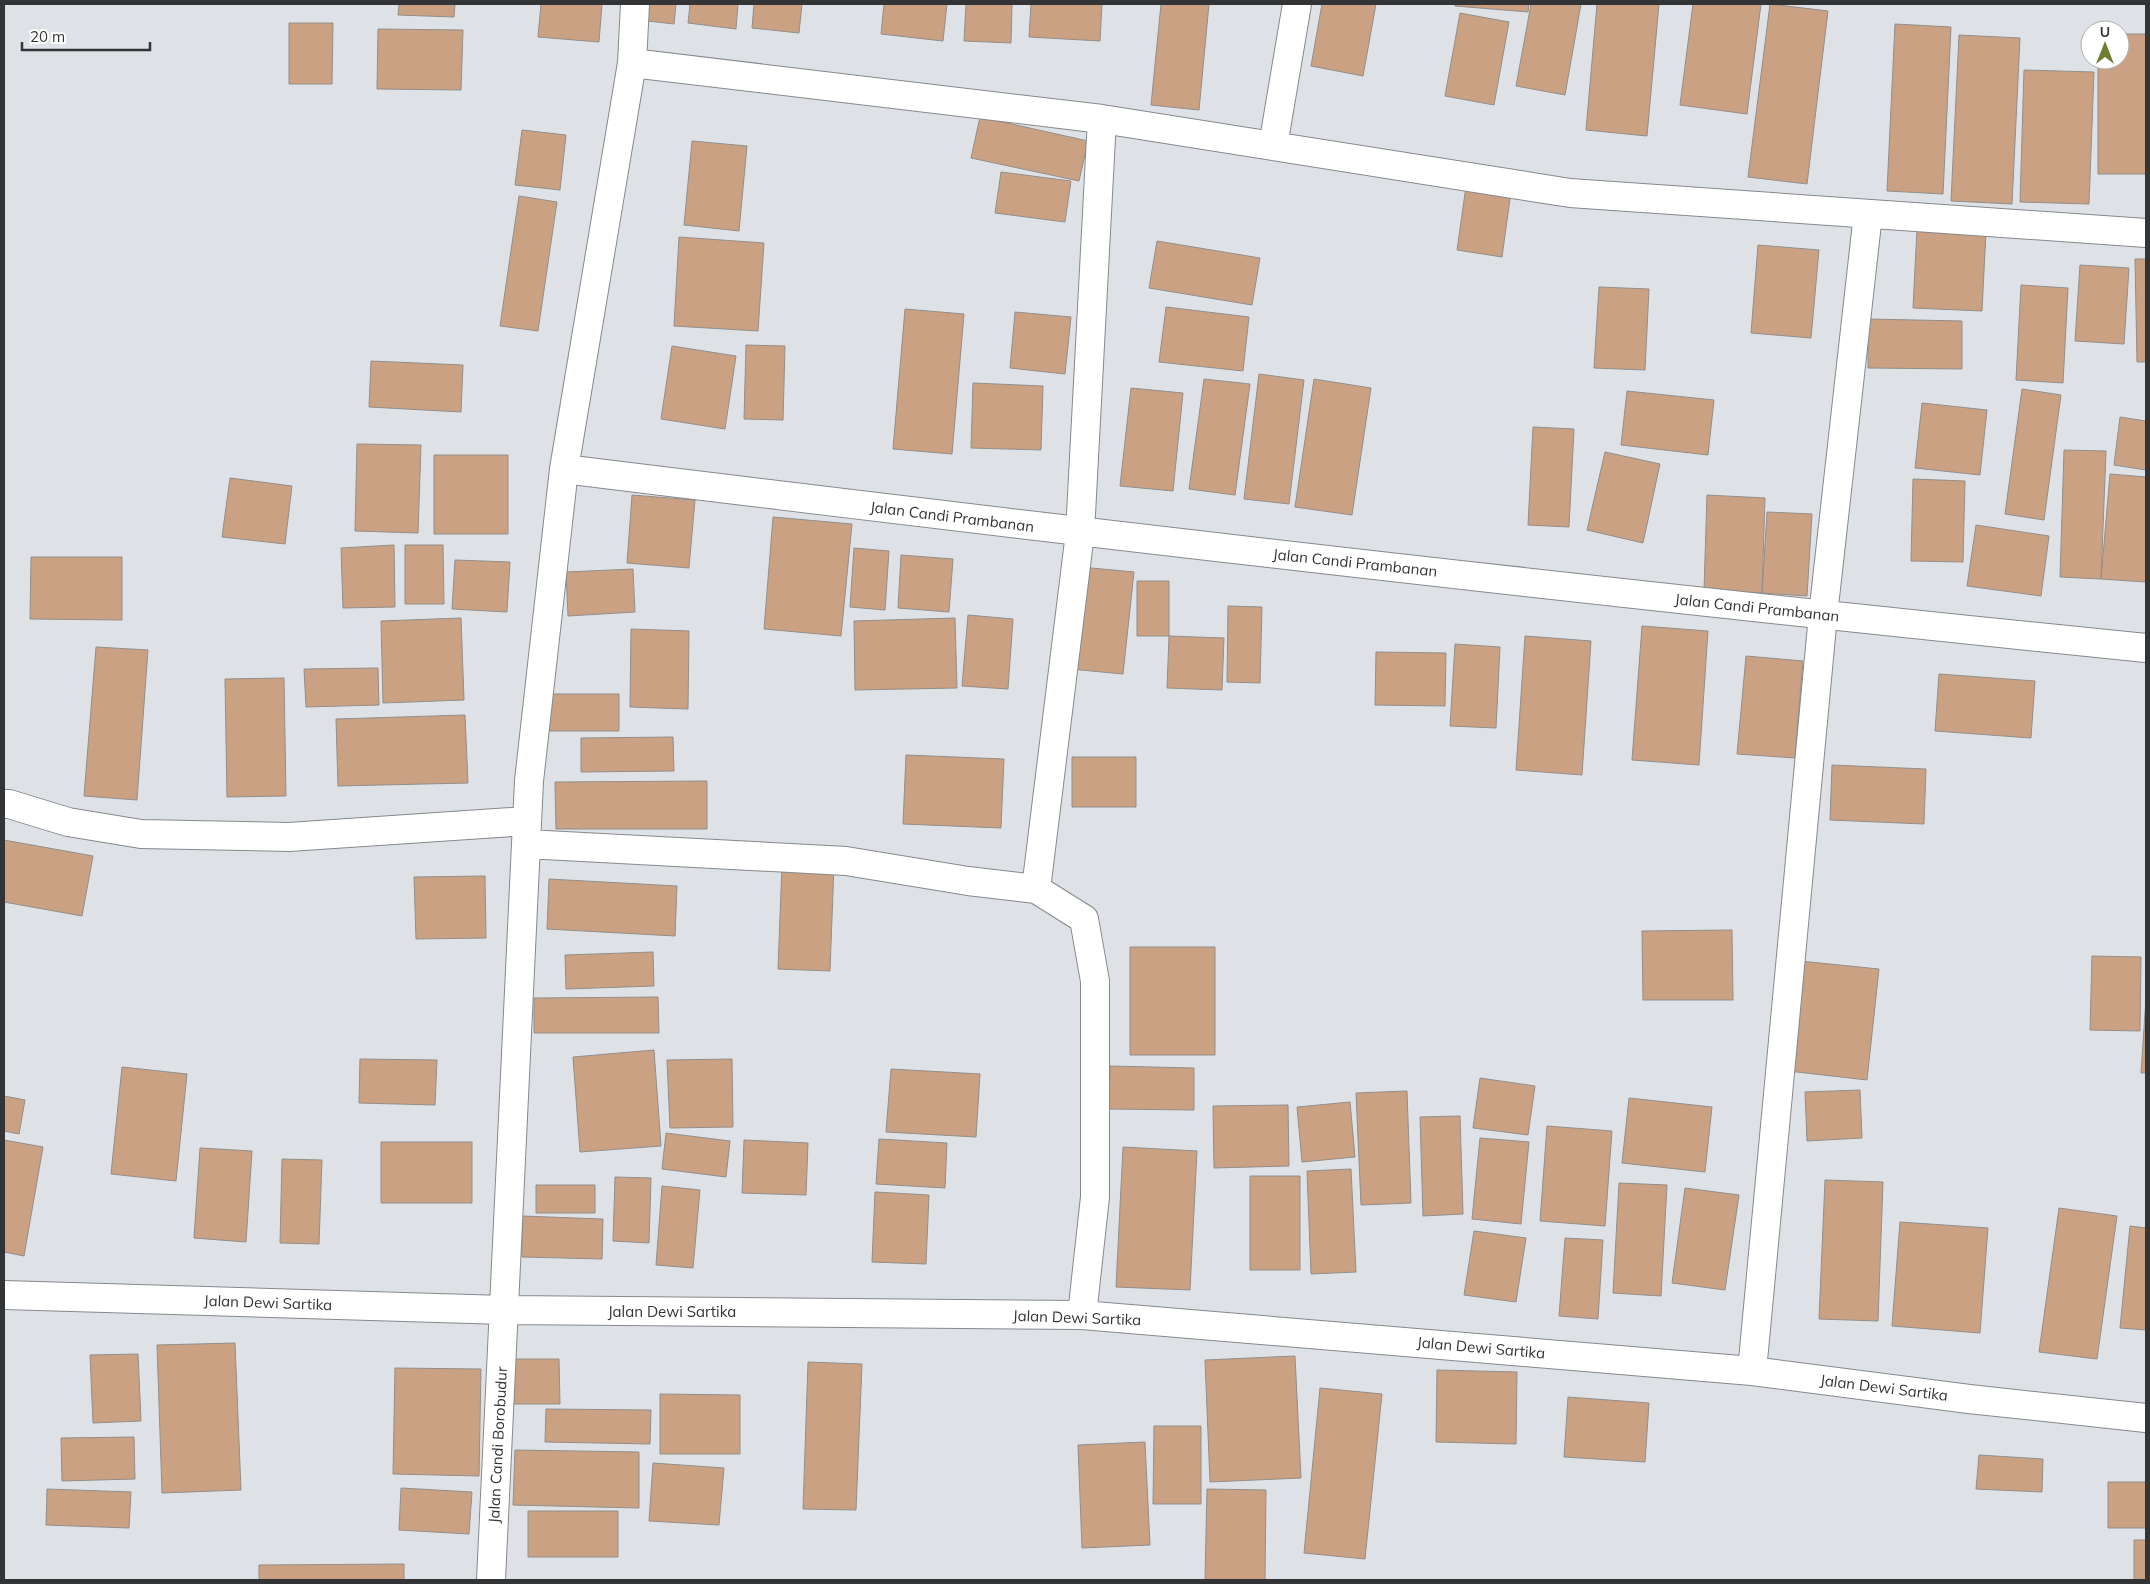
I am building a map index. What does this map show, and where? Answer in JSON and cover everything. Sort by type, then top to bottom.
[{"type":"street","name":"Jalan Candi Borobudur","points":[[491,1580],[529,781],[564,469],[632,63],[635,4]]},
{"type":"street","points":[[1273,146],[1297,4]]},
{"type":"street","points":[[632,63],[1102,119],[1570,193],[2146,233]]},
{"type":"street","points":[[1036,889],[1080,533],[1102,119]]},
{"type":"street","points":[[1752,1371],[1823,615],[1868,214]]},
{"type":"street","name":"Jalan Candi Prambanan","points":[[564,469],[1080,533],[1823,615],[2146,648]]},
{"type":"street","points":[[4,804],[68,822],[141,834],[289,837],[527,833],[846,861],[968,881],[1036,889],[1084,919],[1095,981],[1095,1198],[1082,1315]]},
{"type":"street","name":"Jalan Dewi Sartika","points":[[4,1295],[504,1310],[1082,1315],[1752,1371],[1969,1399],[2146,1418]]},
{"type":"building","points":[[399,4],[455,4],[454,17],[398,15]]},
{"type":"building","points":[[541,4],[602,4],[599,42],[538,37]]},
{"type":"building","points":[[641,4],[676,4],[674,24],[639,20]]},
{"type":"building","points":[[690,4],[738,4],[736,29],[688,23]]},
{"type":"building","points":[[754,4],[802,4],[799,33],[752,28]]},
{"type":"building","points":[[884,4],[947,4],[943,41],[881,34]]},
{"type":"building","points":[[966,4],[1012,4],[1011,43],[964,41]]},
{"type":"building","points":[[1031,4],[1102,4],[1100,41],[1029,37]]},
{"type":"building","points":[[1161,4],[1209,4],[1199,110],[1151,105]]},
{"type":"building","points":[[1322,4],[1376,4],[1363,76],[1311,66]]},
{"type":"building","points":[[1455,4],[1529,4],[1528,12],[1455,6]]},
{"type":"building","points":[[1531,4],[1581,4],[1565,95],[1516,86]]},
{"type":"building","points":[[1597,4],[1659,4],[1647,136],[1586,130]]},
{"type":"building","points":[[1693,4],[1761,4],[1747,114],[1680,105]]},
{"type":"building","points":[[1770,4],[1828,11],[1807,184],[1748,177]]},
{"type":"building","points":[[1460,13],[1509,22],[1494,105],[1445,96]]},
{"type":"building","points":[[289,23],[333,23],[332,84],[289,84]]},
{"type":"building","points":[[1895,24],[1951,27],[1943,194],[1887,191]]},
{"type":"building","points":[[378,29],[463,30],[461,90],[377,89]]},
{"type":"building","points":[[2130,34],[2146,34],[2146,174],[2098,174],[2098,70],[2130,70]]},
{"type":"building","points":[[1959,35],[2020,38],[2012,204],[1951,201]]},
{"type":"building","points":[[2024,70],[2094,72],[2089,204],[2020,202]]},
{"type":"building","points":[[980,117],[1088,141],[1079,181],[971,158]]},
{"type":"building","points":[[522,130],[566,135],[560,190],[515,185]]},
{"type":"building","points":[[692,141],[747,146],[739,231],[684,225]]},
{"type":"building","points":[[1001,172],[1071,181],[1065,222],[995,213]]},
{"type":"building","points":[[1466,186],[1511,192],[1502,257],[1457,250]]},
{"type":"building","points":[[519,196],[557,202],[538,331],[500,326]]},
{"type":"building","points":[[1917,229],[1986,232],[1982,311],[1913,308]]},
{"type":"building","points":[[679,237],[764,243],[758,331],[674,326]]},
{"type":"building","points":[[1157,241],[1260,258],[1252,305],[1149,288]]},
{"type":"building","points":[[1758,245],[1819,250],[1811,338],[1751,333]]},
{"type":"building","points":[[2135,259],[2146,259],[2146,362],[2137,362]]},
{"type":"building","points":[[2080,265],[2129,268],[2124,344],[2075,341]]},
{"type":"building","points":[[2021,285],[2068,288],[2063,383],[2016,380]]},
{"type":"building","points":[[1599,287],[1649,289],[1645,370],[1594,368]]},
{"type":"building","points":[[1166,307],[1249,317],[1243,371],[1159,362]]},
{"type":"building","points":[[905,309],[964,314],[952,454],[893,449]]},
{"type":"building","points":[[1015,312],[1071,317],[1065,374],[1010,368]]},
{"type":"building","points":[[1868,319],[1962,321],[1962,369],[1868,368]]},
{"type":"building","points":[[746,345],[785,346],[783,420],[744,419]]},
{"type":"building","points":[[672,346],[736,356],[725,429],[661,419]]},
{"type":"building","points":[[371,361],[463,365],[461,412],[369,407]]},
{"type":"building","points":[[1259,374],[1304,380],[1289,504],[1244,499]]},
{"type":"building","points":[[1204,379],[1250,384],[1235,495],[1189,489]]},
{"type":"building","points":[[1314,379],[1371,388],[1352,515],[1295,507]]},
{"type":"building","points":[[973,383],[1043,386],[1041,450],[971,448]]},
{"type":"building","points":[[1131,388],[1183,393],[1173,491],[1120,486]]},
{"type":"building","points":[[2022,389],[2061,395],[2044,520],[2005,514]]},
{"type":"building","points":[[1627,391],[1714,400],[1708,455],[1621,445]]},
{"type":"building","points":[[1922,403],[1987,410],[1980,475],[1915,468]]},
{"type":"building","points":[[2120,417],[2146,421],[2146,470],[2114,465]]},
{"type":"building","points":[[1533,427],[1574,429],[1569,527],[1528,525]]},
{"type":"building","points":[[357,444],[421,445],[418,533],[355,531]]},
{"type":"building","points":[[2064,450],[2106,451],[2101,579],[2060,577]]},
{"type":"building","points":[[1605,452],[1660,464],[1643,543],[1587,530]]},
{"type":"building","points":[[434,455],[508,455],[508,534],[434,534]]},
{"type":"building","points":[[2110,474],[2146,477],[2146,582],[2101,579]]},
{"type":"building","points":[[230,478],[292,486],[285,544],[222,537]]},
{"type":"building","points":[[1913,479],[1965,481],[1963,562],[1911,561]]},
{"type":"building","points":[[632,495],[695,500],[689,568],[627,563]]},
{"type":"building","points":[[1707,495],[1765,498],[1762,593],[1704,591]]},
{"type":"building","points":[[1767,512],[1812,514],[1807,596],[1762,593]]},
{"type":"building","points":[[773,517],[852,524],[841,636],[764,629]]},
{"type":"building","points":[[1976,525],[2049,536],[2041,596],[1967,586]]},
{"type":"building","points":[[394,545],[395,607],[343,608],[341,548]]},
{"type":"building","points":[[405,545],[443,545],[444,604],[405,604]]},
{"type":"building","points":[[854,548],[889,551],[885,610],[850,607]]},
{"type":"building","points":[[901,555],[953,559],[949,612],[898,608]]},
{"type":"building","points":[[31,557],[122,557],[122,620],[30,619]]},
{"type":"building","points":[[455,560],[510,562],[507,612],[452,609]]},
{"type":"building","points":[[1081,567],[1134,572],[1123,674],[1070,669]]},
{"type":"building","points":[[633,569],[635,612],[568,616],[566,572]]},
{"type":"building","points":[[1137,581],[1169,581],[1169,636],[1137,636]]},
{"type":"building","points":[[1228,606],[1262,607],[1260,683],[1227,682]]},
{"type":"building","points":[[968,615],[1013,619],[1008,689],[962,686]]},
{"type":"building","points":[[461,618],[464,700],[383,703],[381,621]]},
{"type":"building","points":[[955,618],[957,688],[855,690],[854,621]]},
{"type":"building","points":[[1642,626],[1708,631],[1699,765],[1632,760]]},
{"type":"building","points":[[631,629],[689,631],[688,709],[630,707]]},
{"type":"building","points":[[1169,636],[1224,638],[1222,690],[1167,688]]},
{"type":"building","points":[[1525,636],[1591,641],[1582,775],[1516,770]]},
{"type":"building","points":[[1455,644],[1500,647],[1496,728],[1450,726]]},
{"type":"building","points":[[96,647],[148,650],[137,800],[84,796]]},
{"type":"building","points":[[1376,652],[1446,653],[1445,706],[1375,705]]},
{"type":"building","points":[[1746,656],[1803,661],[1795,758],[1737,754]]},
{"type":"building","points":[[378,668],[379,705],[306,707],[304,669]]},
{"type":"building","points":[[1939,674],[2035,681],[2031,738],[1935,731]]},
{"type":"building","points":[[284,678],[286,796],[227,797],[225,679]]},
{"type":"building","points":[[544,694],[619,694],[619,731],[544,731]]},
{"type":"building","points":[[465,715],[468,783],[338,786],[336,719]]},
{"type":"building","points":[[673,737],[674,771],[581,772],[581,738]]},
{"type":"building","points":[[906,755],[1004,759],[1001,828],[903,824]]},
{"type":"building","points":[[1072,757],[1136,757],[1136,807],[1072,807]]},
{"type":"building","points":[[1832,765],[1926,769],[1924,824],[1830,820]]},
{"type":"building","points":[[707,781],[707,829],[556,829],[555,782]]},
{"type":"building","points":[[4,840],[93,856],[82,916],[4,902]]},
{"type":"building","points":[[782,864],[834,865],[830,971],[778,969]]},
{"type":"building","points":[[485,876],[486,938],[416,939],[414,877]]},
{"type":"building","points":[[549,879],[677,886],[675,936],[547,929]]},
{"type":"building","points":[[1732,930],[1733,1000],[1643,1000],[1642,931]]},
{"type":"building","points":[[1130,947],[1215,947],[1215,1055],[1130,1055]]},
{"type":"building","points":[[653,952],[654,986],[566,989],[565,955]]},
{"type":"building","points":[[2092,956],[2141,957],[2140,1031],[2090,1030]]},
{"type":"building","points":[[1800,961],[1879,969],[1867,1080],[1788,1071]]},
{"type":"building","points":[[658,997],[659,1033],[534,1033],[534,998]]},
{"type":"building","points":[[2146,998],[2146,1073],[2141,1073]]},
{"type":"building","points":[[654,1050],[661,1146],[580,1152],[573,1057]]},
{"type":"building","points":[[360,1059],[437,1060],[435,1105],[359,1103]]},
{"type":"building","points":[[732,1059],[733,1127],[670,1128],[667,1060]]},
{"type":"building","points":[[1110,1066],[1194,1068],[1194,1110],[1109,1109]]},
{"type":"building","points":[[122,1067],[187,1074],[176,1181],[111,1174]]},
{"type":"building","points":[[891,1069],[980,1074],[976,1137],[886,1132]]},
{"type":"building","points":[[1480,1078],[1535,1086],[1528,1135],[1473,1128]]},
{"type":"building","points":[[1860,1090],[1862,1138],[1807,1141],[1805,1092]]},
{"type":"building","points":[[1407,1091],[1411,1203],[1361,1205],[1356,1093]]},
{"type":"building","points":[[4,1096],[25,1100],[19,1134],[4,1131]]},
{"type":"building","points":[[1629,1098],[1712,1107],[1705,1172],[1622,1163]]},
{"type":"building","points":[[1350,1102],[1355,1157],[1302,1162],[1297,1107]]},
{"type":"building","points":[[1288,1105],[1289,1166],[1214,1168],[1213,1106]]},
{"type":"building","points":[[1460,1116],[1463,1214],[1423,1216],[1420,1117]]},
{"type":"building","points":[[1547,1126],[1612,1131],[1605,1226],[1540,1221]]},
{"type":"building","points":[[666,1133],[730,1141],[726,1177],[662,1169]]},
{"type":"building","points":[[1480,1138],[1529,1142],[1521,1224],[1472,1219]]},
{"type":"building","points":[[879,1139],[947,1143],[945,1188],[876,1184]]},
{"type":"building","points":[[4,1140],[43,1147],[24,1256],[4,1252]]},
{"type":"building","points":[[744,1140],[808,1143],[806,1195],[742,1193]]},
{"type":"building","points":[[381,1142],[472,1142],[472,1203],[381,1203]]},
{"type":"building","points":[[1123,1147],[1197,1151],[1190,1290],[1116,1287]]},
{"type":"building","points":[[200,1148],[252,1151],[246,1242],[194,1238]]},
{"type":"building","points":[[282,1159],[322,1160],[319,1244],[280,1243]]},
{"type":"building","points":[[1351,1169],[1356,1272],[1311,1274],[1307,1171]]},
{"type":"building","points":[[1250,1176],[1300,1176],[1300,1270],[1250,1270]]},
{"type":"building","points":[[615,1177],[651,1178],[649,1243],[613,1241]]},
{"type":"building","points":[[1825,1180],[1883,1182],[1878,1321],[1819,1319]]},
{"type":"building","points":[[1619,1183],[1667,1185],[1661,1296],[1613,1293]]},
{"type":"building","points":[[536,1185],[595,1185],[595,1213],[536,1213]]},
{"type":"building","points":[[662,1186],[700,1190],[693,1268],[656,1265]]},
{"type":"building","points":[[1685,1188],[1739,1195],[1725,1290],[1672,1283]]},
{"type":"building","points":[[875,1192],[929,1195],[926,1264],[872,1262]]},
{"type":"building","points":[[2059,1208],[2117,1216],[2097,1359],[2039,1352]]},
{"type":"building","points":[[522,1216],[603,1219],[602,1259],[522,1257]]},
{"type":"building","points":[[1900,1222],[1988,1228],[1980,1333],[1892,1326]]},
{"type":"building","points":[[2130,1226],[2146,1228],[2146,1330],[2120,1328]]},
{"type":"building","points":[[1474,1231],[1526,1238],[1516,1302],[1464,1295]]},
{"type":"building","points":[[1565,1238],[1603,1240],[1598,1319],[1559,1316]]},
{"type":"building","points":[[235,1343],[241,1490],[162,1493],[157,1345]]},
{"type":"building","points":[[138,1354],[141,1421],[93,1423],[90,1355]]},
{"type":"building","points":[[1295,1356],[1301,1478],[1210,1482],[1205,1360]]},
{"type":"building","points":[[507,1359],[559,1359],[560,1404],[507,1404]]},
{"type":"building","points":[[808,1362],[862,1364],[856,1510],[803,1509]]},
{"type":"building","points":[[395,1368],[481,1369],[479,1476],[393,1474]]},
{"type":"building","points":[[1437,1370],[1517,1372],[1516,1444],[1436,1442]]},
{"type":"building","points":[[1320,1388],[1382,1394],[1365,1559],[1304,1553]]},
{"type":"building","points":[[660,1394],[740,1395],[740,1454],[660,1454]]},
{"type":"building","points":[[1568,1397],[1649,1403],[1645,1462],[1564,1457]]},
{"type":"building","points":[[546,1409],[651,1410],[650,1444],[545,1442]]},
{"type":"building","points":[[1154,1426],[1201,1426],[1201,1504],[1153,1504]]},
{"type":"building","points":[[134,1437],[135,1479],[62,1481],[61,1438]]},
{"type":"building","points":[[1145,1442],[1150,1545],[1082,1548],[1078,1445]]},
{"type":"building","points":[[515,1450],[639,1452],[639,1508],[513,1505]]},
{"type":"building","points":[[1979,1455],[2043,1459],[2042,1492],[1976,1489]]},
{"type":"building","points":[[653,1463],[724,1468],[719,1525],[649,1521]]},
{"type":"building","points":[[2108,1482],[2146,1482],[2146,1528],[2108,1528]]},
{"type":"building","points":[[401,1488],[472,1492],[469,1534],[399,1530]]},
{"type":"building","points":[[47,1489],[131,1492],[129,1528],[46,1525]]},
{"type":"building","points":[[1207,1489],[1266,1490],[1265,1580],[1205,1580]]},
{"type":"building","points":[[528,1511],[618,1511],[618,1557],[528,1557]]},
{"type":"building","points":[[2134,1540],[2146,1540],[2146,1580],[2134,1580]]},
{"type":"building","points":[[404,1564],[404,1580],[259,1580],[259,1565]]}]
